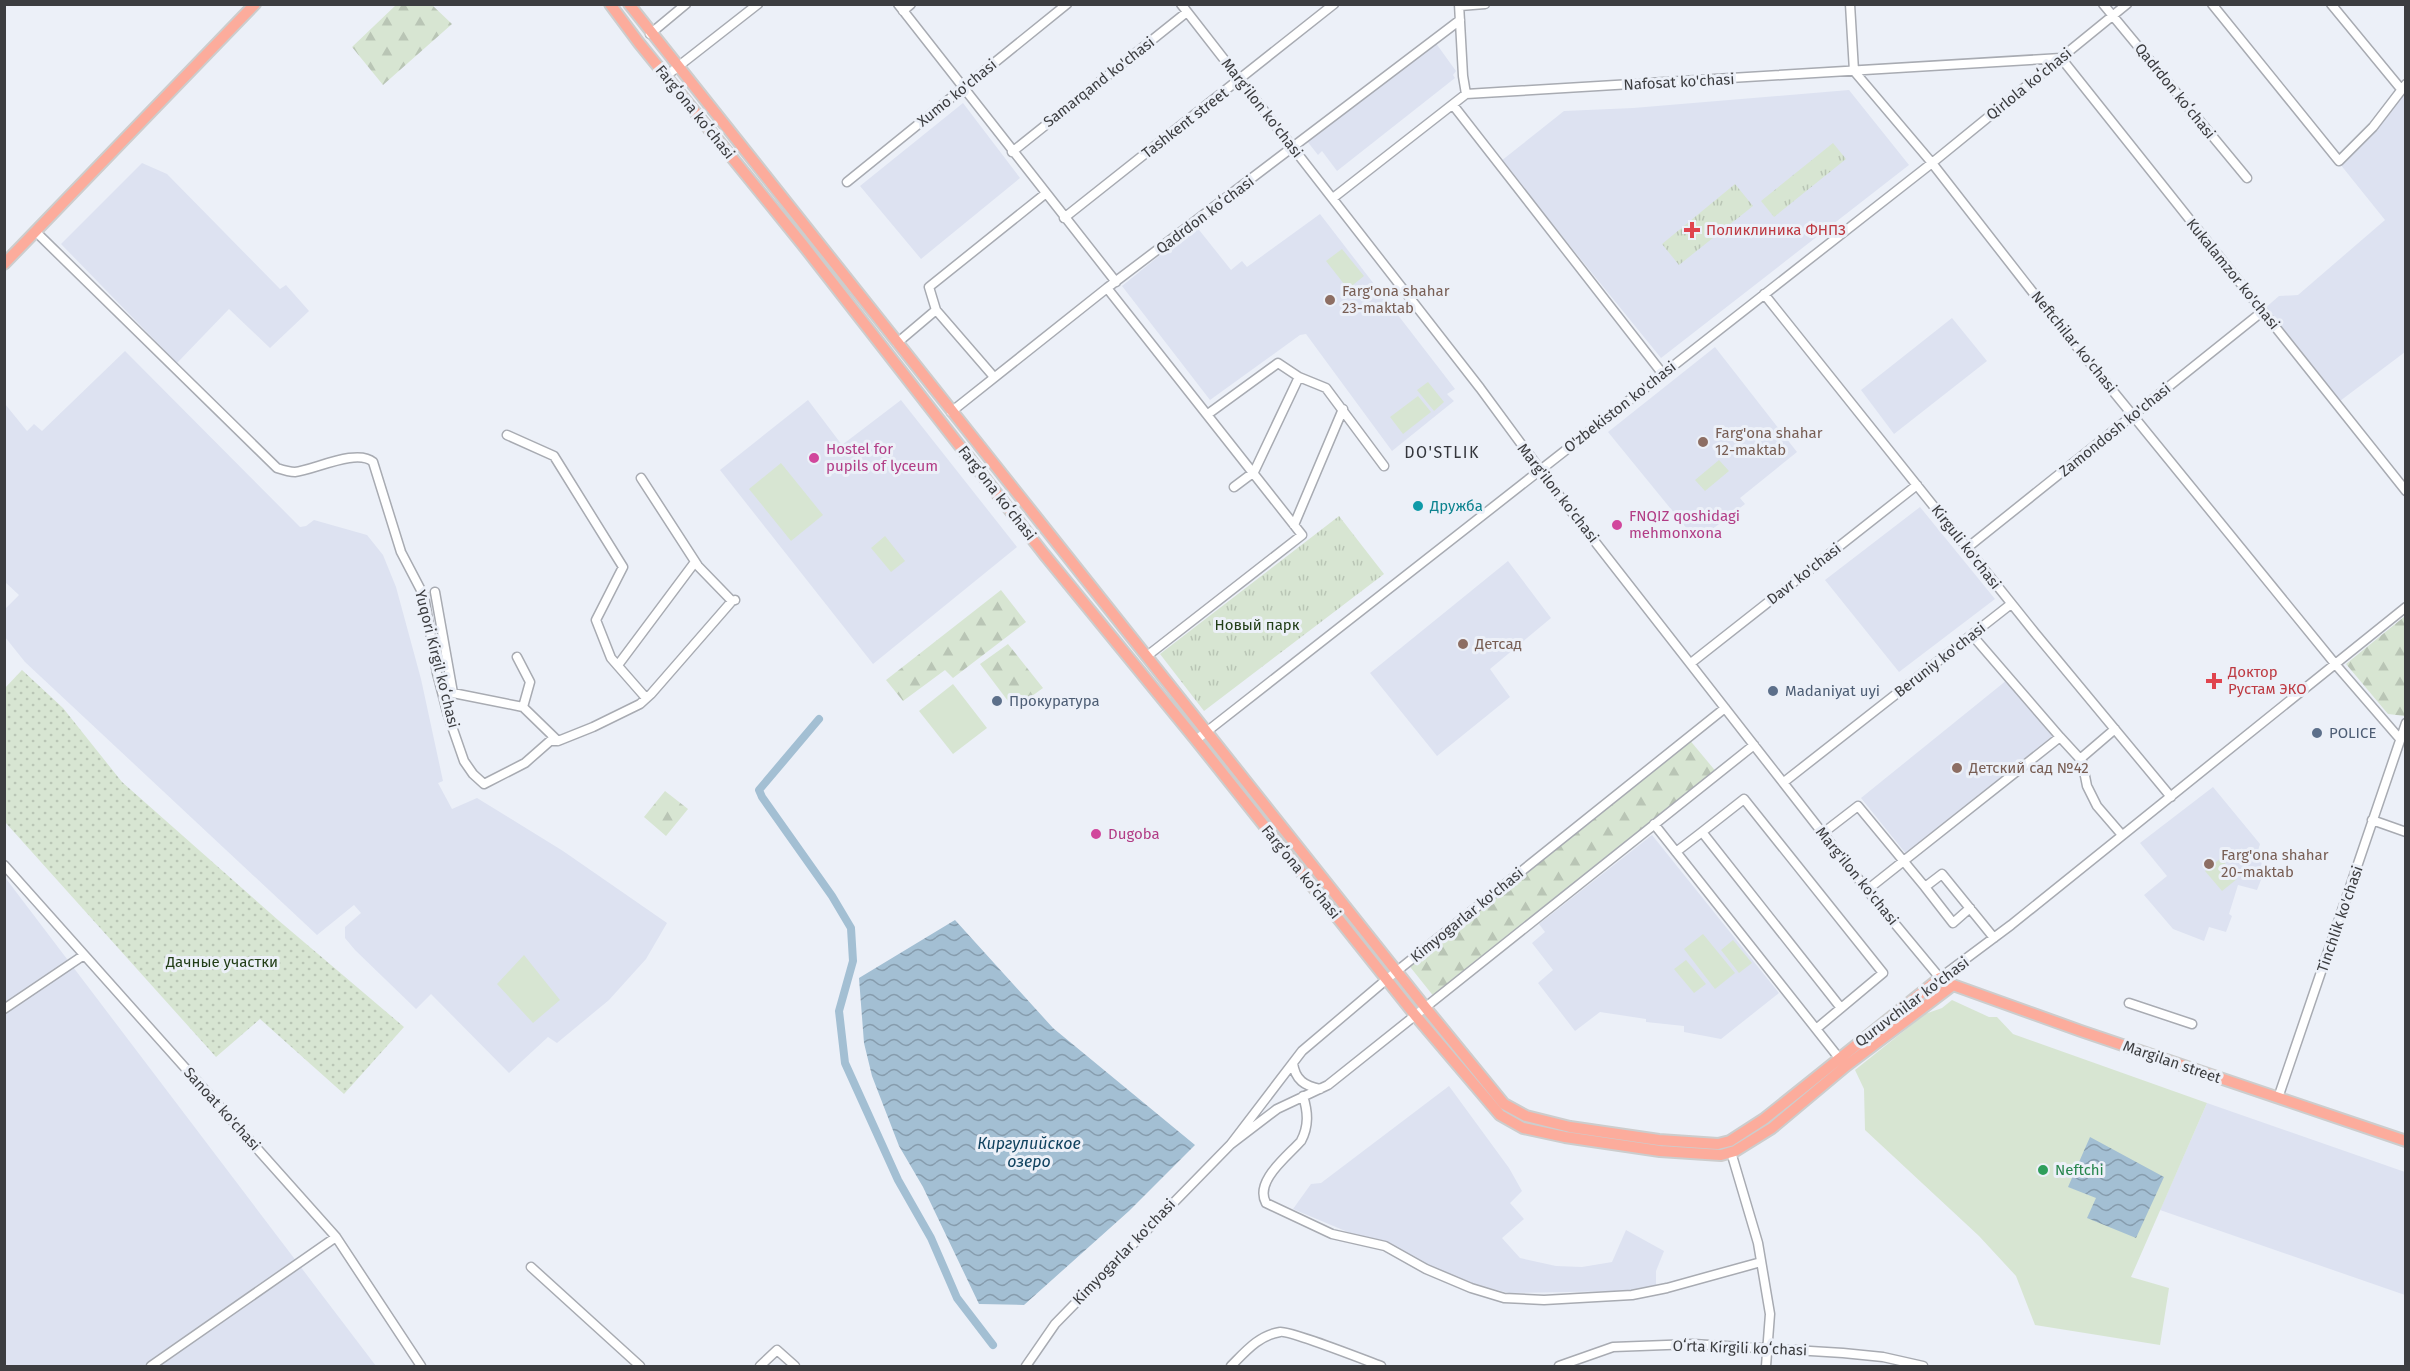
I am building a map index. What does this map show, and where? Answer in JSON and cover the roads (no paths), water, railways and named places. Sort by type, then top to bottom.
[{"type":"main road","points":[[4,264],[255,4]]},
{"type":"main road","name":"Fargʻona koʻchasi","points":[[610,4],[803,244],[1044,554],[1387,979]]},
{"type":"main road","name":"Fargʻona koʻchasi","points":[[629,4],[650,34],[779,192],[951,412],[1397,971]]},
{"type":"main road","name":"Quruvchilar ko'chasi","points":[[1397,971],[1504,1104],[1516,1112],[1570,1127],[1659,1140],[1718,1144],[1730,1141],[1764,1119],[1940,978]]},
{"type":"main road","name":"Margilan street","points":[[1940,978],[1953,986],[2406,1141]]},
{"type":"main road","name":"Quruvchilar ko'chasi","points":[[1387,979],[1480,1095],[1500,1115],[1514,1124],[1565,1137],[1660,1150],[1721,1155],[1753,1142],[1846,1066],[1953,986]]},
{"type":"street","points":[[650,34],[686,4]]},
{"type":"street","points":[[666,76],[758,4]]},
{"type":"street","points":[[911,4],[901,8],[1116,282]]},
{"type":"street","name":"Xumo ko'chasi","points":[[847,182],[1067,4]]},
{"type":"street","name":"Marg'ilon ko'chasi","points":[[1181,4],[1480,388],[1539,470],[1867,890],[1940,978]]},
{"type":"street","name":"Tashkent street","points":[[1064,218],[1334,4]]},
{"type":"street","points":[[1333,198],[1466,94],[1459,5],[1485,4]]},
{"type":"street","points":[[1850,4],[1854,71]]},
{"type":"street","name":"Qadrdon koʻchasi","points":[[2103,4],[2247,178]]},
{"type":"street","name":"Qirlola koʻchasi","points":[[1932,163],[2127,4]]},
{"type":"street","points":[[2212,4],[2339,161],[2373,127],[2403,87],[2331,4]]},
{"type":"street","name":"Samarqand ko'chasi","points":[[1012,152],[1187,12]]},
{"type":"street","name":"Qadrdon koʻchasi","points":[[951,412],[1107,288],[1460,20]]},
{"type":"street","name":"Nafosat ko'chasi","points":[[1466,94],[2061,58]]},
{"type":"street","name":"Kukalamzor ko'chasi","points":[[2061,58],[2406,491]]},
{"type":"street","name":"Neftchilar ko'chasi","points":[[1854,71],[1932,163],[2038,299],[2336,664]]},
{"type":"street","points":[[1453,105],[1662,373]]},
{"type":"street","name":"O'zbekiston ko'chasi","points":[[1196,740],[1932,163]]},
{"type":"street","points":[[994,377],[936,310],[929,287],[1045,194]]},
{"type":"street","name":"Yuqori Kirgil koʻchasi","points":[[35,231],[277,468],[294,472],[327,462],[369,459],[373,462],[401,552],[424,596],[437,673],[448,715],[464,761],[484,784],[525,763],[550,741],[558,741],[603,722],[640,704],[646,698],[733,601],[695,562]]},
{"type":"street","points":[[1107,288],[1302,535],[1147,656]]},
{"type":"street","name":"Kirguli ko'chasi","points":[[1764,294],[2011,603],[2171,797]]},
{"type":"street","points":[[897,343],[936,310]]},
{"type":"street","name":"Zamondosh ko'chasi","points":[[1967,548],[2263,311]]},
{"type":"street","points":[[1208,414],[1278,363],[1299,377],[1326,388],[1384,466]]},
{"type":"street","points":[[1234,487],[1254,472],[1299,377]]},
{"type":"street","points":[[1294,525],[1343,409]]},
{"type":"street","points":[[507,435],[554,456],[622,567],[596,620],[611,658],[646,698]]},
{"type":"street","points":[[618,665],[695,562],[641,478]]},
{"type":"street","name":"Davr ko'chasi","points":[[1691,663],[1917,485]]},
{"type":"street","points":[[435,592],[453,693],[523,707],[558,741]]},
{"type":"street","name":"Beruniy ko'chasi","points":[[1784,782],[2011,603]]},
{"type":"street","name":"Quruvchilar ko'chasi","points":[[1940,978],[1994,938],[2406,607]]},
{"type":"street","points":[[1972,634],[2080,759],[2087,786],[2097,806],[2122,835]]},
{"type":"street","points":[[517,657],[530,682],[523,707]]},
{"type":"street","points":[[2336,664],[2400,740]]},
{"type":"street","name":"Kimyogarlar ko'chasi","points":[[1026,1366],[1054,1324],[1231,1144],[1302,1051],[1387,979],[1725,708]]},
{"type":"street","name":"Tinchlik ko'chasi","points":[[2278,1098],[2352,887],[2372,820],[2405,725]]},
{"type":"street","points":[[2080,759],[2115,729]]},
{"type":"street","points":[[1867,890],[2060,737]]},
{"type":"street","name":"Kimyogarlar ko'chasi","points":[[1231,1144],[1277,1109],[1321,1089],[1754,745]]},
{"type":"street","points":[[1676,852],[1744,799],[1883,973],[1816,1029]]},
{"type":"street","points":[[1823,833],[1858,806],[1953,923],[1971,908]]},
{"type":"street","points":[[2372,820],[2406,832]]},
{"type":"street","points":[[1654,824],[1839,1058]]},
{"type":"street","points":[[1702,832],[1841,1008]]},
{"type":"street","name":"Sanoat ko'chasi","points":[[4,865],[336,1237],[421,1366]]},
{"type":"street","points":[[1925,888],[1942,874],[1994,938]]},
{"type":"street","points":[[4,1009],[84,955]]},
{"type":"street","points":[[2129,1003],[2192,1024]]},
{"type":"street","points":[[1293,1064],[1294,1072],[1302,1083],[1321,1089]]},
{"type":"street","points":[[1303,1096],[1308,1114],[1305,1134],[1268,1179],[1263,1191],[1266,1203],[1332,1234],[1384,1246],[1426,1269],[1471,1288],[1504,1298],[1632,1295],[1761,1263]]},
{"type":"street","points":[[1731,1152],[1758,1243],[1770,1314],[1766,1366]]},
{"type":"street","points":[[151,1366],[336,1237]]},
{"type":"street","points":[[531,1267],[640,1366]]},
{"type":"street","points":[[1231,1366],[1264,1336],[1282,1331],[1381,1366]]},
{"type":"street","name":"Oʻrta Kirgili koʻchasi","points":[[1559,1366],[1613,1347],[1693,1344],[1883,1357],[1923,1366]]},
{"type":"street","points":[[760,1366],[777,1350],[795,1366]]},
{"type":"water","name":"Киргулийское озеро","points":[[955,920],[1053,1028],[1195,1145],[1129,1211],[1024,1305],[979,1304],[923,1187],[899,1146],[872,1076],[864,1043],[859,978]]},
{"type":"water","points":[[2090,1137],[2164,1177],[2136,1238],[2087,1218],[2096,1198],[2068,1187]]},
{"type":"waterway","points":[[819,719],[759,790],[832,896],[851,928],[853,961],[839,1011],[845,1063],[898,1180],[931,1238],[957,1298],[993,1345]]},
{"type":"place","name":"Поликлиника ФНПЗ","points":[[1692,230]]},
{"type":"place","name":"Farg'ona shahar 23-maktab","points":[[1330,300]]},
{"type":"place","name":"Farg'ona shahar 12-maktab","points":[[1703,442]]},
{"type":"place","name":"Hostel for pupils of lyceum","points":[[814,458]]},
{"type":"place","name":"Дружба","points":[[1418,506]]},
{"type":"place","name":"FNQIZ qoshidagi mehmonxona","points":[[1617,525]]},
{"type":"place","name":"Детсад","points":[[1463,644]]},
{"type":"place","name":"Доктор Рустам ЭКО","points":[[2214,681]]},
{"type":"place","name":"Madaniyat uyi","points":[[1773,691]]},
{"type":"place","name":"Прокуратура","points":[[997,701]]},
{"type":"place","name":"POLICE","points":[[2317,733]]},
{"type":"place","name":"Детский сад №42","points":[[1957,768]]},
{"type":"place","name":"Dugoba","points":[[1096,834]]},
{"type":"place","name":"Farg'ona shahar 20-maktab","points":[[2209,864]]},
{"type":"place","name":"Neftchi","points":[[2043,1170]]},
{"type":"district","name":"DO'STLIK","points":[[1442,452]]},
{"type":"park label","name":"Новый парк","points":[[1257,625]]},
{"type":"park label","name":"Дачные участки","points":[[222,962]]}]
